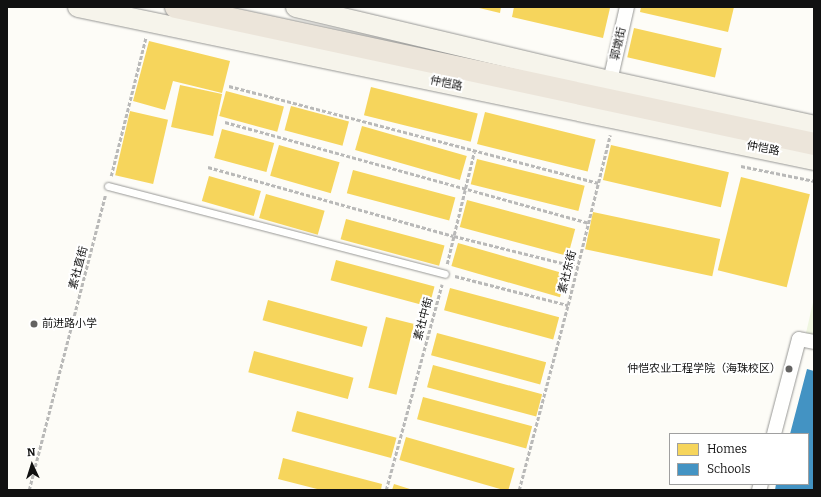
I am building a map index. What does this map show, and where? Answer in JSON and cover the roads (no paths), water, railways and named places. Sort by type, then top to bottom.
[{"type":"highway","points":[[176,7],[814,144]]},
{"type":"highway","points":[[221,7],[314,36]]},
{"type":"main road","name":"仲恺路","points":[[78,7],[814,160]]},
{"type":"main road","points":[[296,7],[610,81],[814,126]]},
{"type":"street","name":"郭墩街","points":[[610,81],[627,7]]},
{"type":"street","points":[[774,433],[799,339],[814,342]]},
{"type":"lane","points":[[108,186],[445,274]]},
{"type":"place","name":"前进路小学","points":[[34,324]]},
{"type":"place","name":"仲恺农业工程学院（海珠校区）","points":[[789,369]]}]
